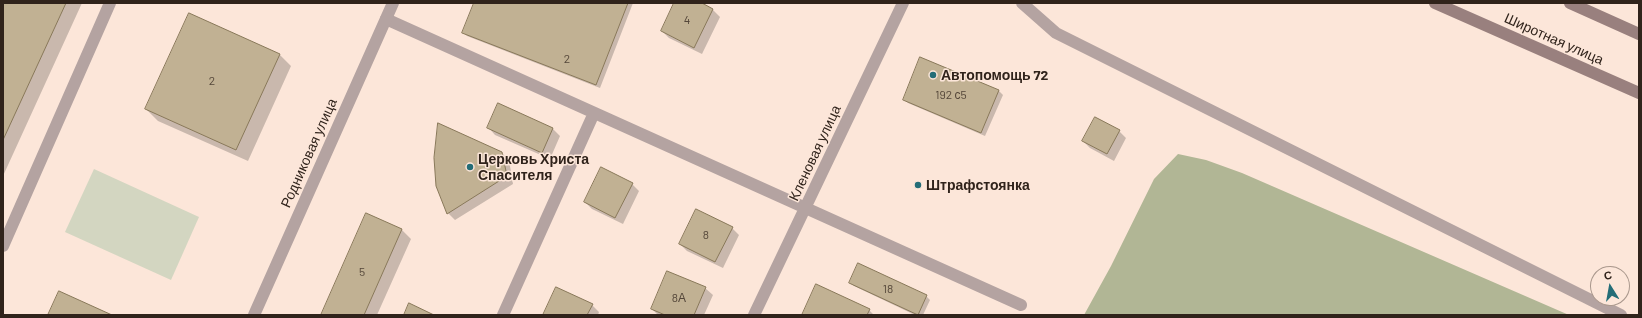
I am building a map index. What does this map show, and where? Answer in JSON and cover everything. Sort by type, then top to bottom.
[{"type":"main road","name":"Широтная улица","points":[[1435,3],[1639,94]]},
{"type":"main road","points":[[1570,3],[1639,34]]},
{"type":"street","points":[[3,246],[110,3]]},
{"type":"street","name":"Родниковая улица","points":[[257,314],[393,3]]},
{"type":"street","name":"Кленовая улица","points":[[754,315],[903,3]]},
{"type":"street","points":[[1022,3],[1056,33],[1621,315]]},
{"type":"street","points":[[386,19],[1022,305]]},
{"type":"street","points":[[503,315],[594,113]]},
{"type":"green space","points":[[1178,154],[1206,160],[1242,173],[1569,315],[1084,315],[1111,266],[1154,179]]},
{"type":"green space","points":[[94,169],[199,217],[171,280],[65,232]]},
{"type":"building","points":[[3,3],[66,3],[3,140]]},
{"type":"building","points":[[474,3],[628,3],[596,85],[462,33]]},
{"type":"building","points":[[674,3],[702,3],[713,9],[694,48],[661,31]]},
{"type":"building","points":[[189,13],[280,54],[236,150],[145,109]]},
{"type":"building","points":[[920,57],[999,90],[981,133],[903,100]]},
{"type":"building","points":[[498,103],[553,128],[542,153],[487,128]]},
{"type":"building","points":[[1095,117],[1120,130],[1107,154],[1082,141]]},
{"type":"building","name":"Церковь Христа Спасителя","points":[[438,123],[502,152],[507,176],[447,214],[436,186],[434,158]]},
{"type":"building","points":[[601,167],[633,183],[615,218],[584,202]]},
{"type":"building","points":[[696,209],[733,227],[715,262],[679,244]]},
{"type":"building","points":[[366,213],[402,229],[364,315],[321,315]]},
{"type":"building","points":[[858,263],[927,295],[918,315],[849,283]]},
{"type":"building","points":[[667,271],[706,287],[694,315],[665,315],[651,309]]},
{"type":"building","points":[[816,284],[870,309],[867,315],[802,315]]},
{"type":"building","points":[[556,287],[593,304],[587,315],[543,315]]},
{"type":"building","points":[[59,291],[112,315],[48,315]]},
{"type":"building","points":[[409,303],[434,315],[404,315]]},
{"type":"place","name":"Автопомощь 72","points":[[933,75]]},
{"type":"place","name":"Церковь Христа Спасителя","points":[[470,167]]},
{"type":"place","name":"Штрафстоянка","points":[[918,185]]}]
